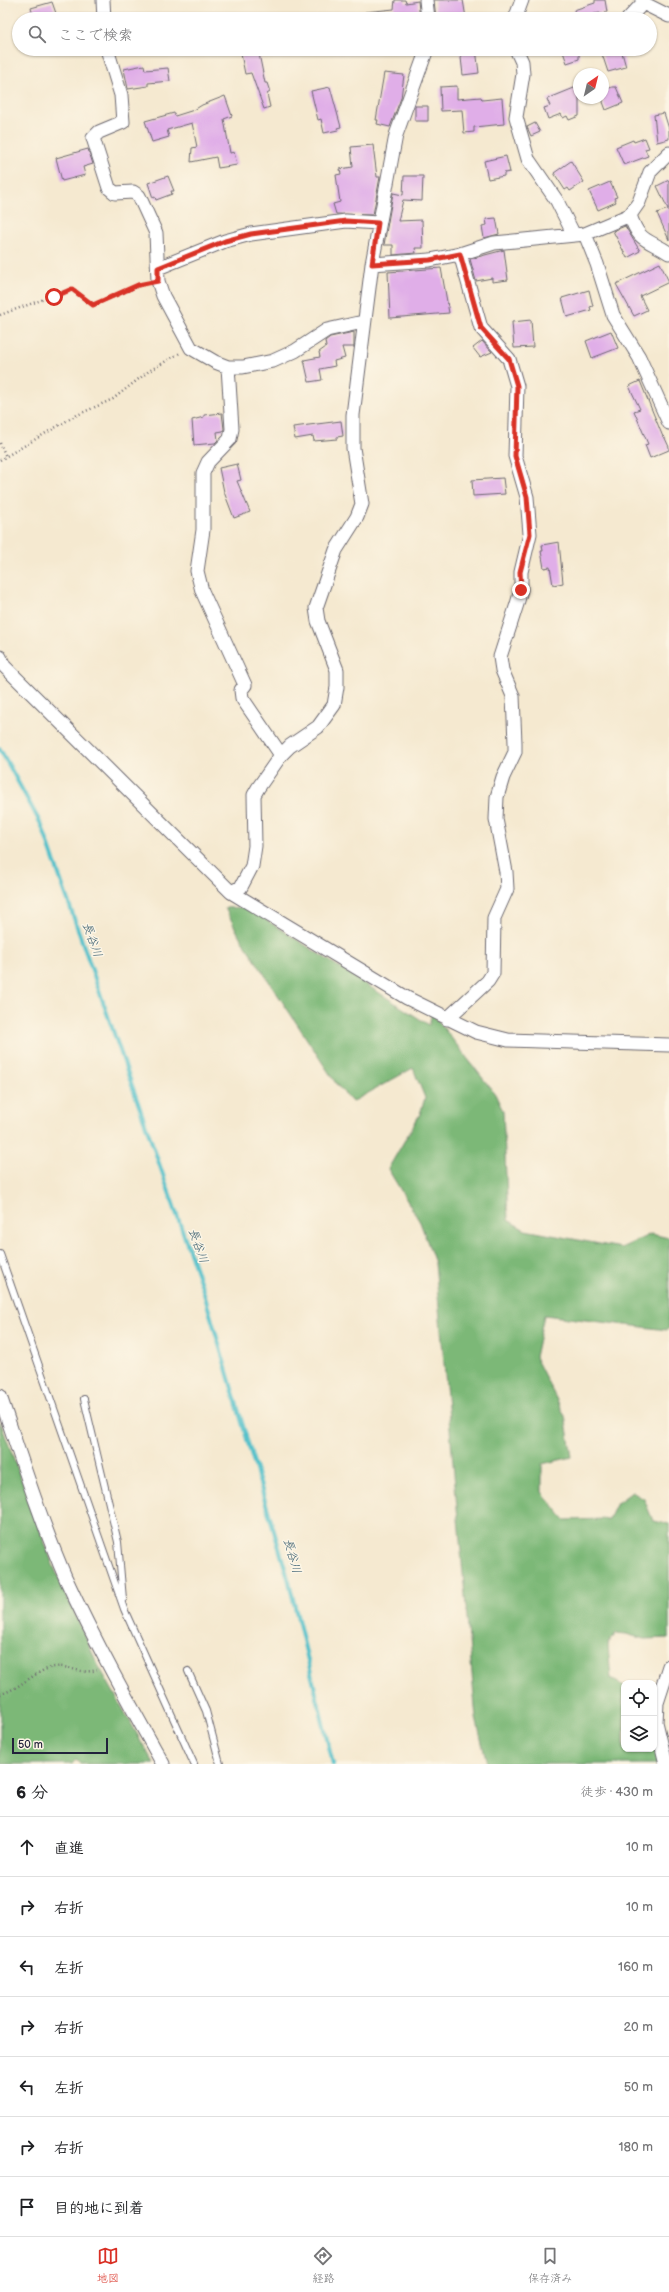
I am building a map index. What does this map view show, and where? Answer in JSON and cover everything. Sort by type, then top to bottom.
[{"type":"street","points":[[103,0],[104,12]]},
{"type":"street","points":[[426,0],[427,12]]},
{"type":"street","points":[[517,12],[522,0]]},
{"type":"street","points":[[634,12],[643,2],[669,16]]},
{"type":"street","points":[[109,56],[121,94],[123,122],[99,132],[93,138],[109,188],[115,193],[133,192],[139,196],[156,233],[158,274],[163,296],[191,348],[228,367],[243,367],[273,361],[295,351],[327,330],[363,322]]},
{"type":"street","points":[[231,892],[241,886],[252,866],[255,846],[254,795],[281,755],[290,746],[318,727],[334,705],[337,687],[337,670],[318,621],[316,608],[336,550],[357,517],[362,504],[353,448],[353,415],[363,322],[378,223],[392,166],[396,135],[424,56]]},
{"type":"street","points":[[519,56],[522,62],[523,74],[516,117],[528,159],[580,235],[597,264],[613,315],[639,357],[669,424]]},
{"type":"street","points":[[372,264],[430,260],[460,254],[494,243],[580,235],[630,215],[639,202],[650,172],[660,159],[669,153]]},
{"type":"street","points":[[630,215],[634,229],[650,245],[669,253]]},
{"type":"street","points":[[158,274],[225,241],[251,234],[346,221],[378,223]]},
{"type":"street","points":[[447,1019],[488,981],[493,973],[494,918],[506,889],[506,872],[496,819],[497,796],[503,777],[515,752],[513,696],[502,670],[500,657],[521,590],[520,572],[530,534],[527,497],[515,456],[517,386],[515,375],[509,359],[481,328],[460,254]]},
{"type":"street","points":[[228,367],[232,429],[230,439],[208,462],[203,473],[203,530],[197,571],[202,591],[245,685],[241,690],[242,698],[281,755]]},
{"type":"street","points":[[0,657],[4,666],[231,892],[407,998],[476,1032],[508,1040],[669,1045]]},
{"type":"street","points":[[0,1396],[38,1511],[66,1579],[109,1666],[163,1764]]},
{"type":"street","points":[[666,1764],[656,1722],[657,1703],[669,1666]]},
{"type":"lane","points":[[0,1254],[124,1609],[194,1764]]},
{"type":"lane","points":[[84,1399],[118,1542],[124,1609]]},
{"type":"lane","points":[[188,1671],[206,1711],[220,1764]]},
{"type":"path","points":[[0,315],[72,289],[93,305],[138,285],[158,274]]},
{"type":"path","points":[[0,460],[6,458],[75,416],[113,399],[149,371],[191,348]]},
{"type":"path","points":[[0,443],[6,458]]},
{"type":"path","points":[[0,1694],[14,1691],[45,1669],[64,1667],[78,1672],[93,1671],[109,1666]]},
{"type":"green space","points":[[246,907],[429,1025],[432,1013],[495,1094],[503,1111],[508,1220],[525,1230],[621,1248],[651,1234],[669,1238],[669,1328],[667,1330],[544,1315],[535,1357],[565,1416],[572,1457],[542,1464],[542,1492],[565,1520],[609,1519],[617,1503],[632,1492],[644,1499],[653,1521],[669,1524],[669,1638],[644,1639],[616,1633],[608,1645],[611,1679],[621,1684],[621,1752],[656,1752],[661,1764],[487,1764],[476,1718],[435,1263],[420,1222],[388,1169],[420,1114],[425,1098],[413,1068],[352,1102],[337,1085],[240,937],[225,908]]},
{"type":"green space","points":[[0,1421],[53,1565],[97,1663],[154,1764],[80,1764],[76,1760],[72,1764],[0,1764]]},
{"type":"building","points":[[395,0],[405,0],[406,3],[418,1],[419,12],[365,12],[394,9]]},
{"type":"building","points":[[434,0],[463,0],[465,12],[435,12]]},
{"type":"building","points":[[595,0],[605,0],[607,12],[574,12],[574,10],[595,3]]},
{"type":"building","points":[[52,2],[56,12],[32,12],[31,8]]},
{"type":"building","points":[[241,56],[259,56],[265,83],[267,83],[270,92],[267,94],[270,107],[264,109],[251,73],[245,74]]},
{"type":"building","points":[[461,56],[477,56],[479,73],[463,75]]},
{"type":"building","points":[[564,56],[579,56],[579,59],[567,63]]},
{"type":"building","points":[[603,56],[623,56],[626,67],[609,72],[609,68],[607,68]]},
{"type":"building","points":[[144,65],[145,70],[168,68],[170,81],[148,83],[148,86],[128,89],[124,69]]},
{"type":"building","points":[[384,73],[404,75],[401,98],[390,127],[377,124],[378,120],[376,120]]},
{"type":"building","points":[[457,86],[457,99],[481,97],[482,100],[502,98],[504,124],[474,127],[474,132],[464,133],[462,110],[441,111],[440,87]]},
{"type":"building","points":[[330,87],[341,127],[337,128],[338,130],[324,133],[321,119],[318,120],[311,91]]},
{"type":"building","points":[[616,87],[623,103],[606,110],[604,104],[609,104],[609,88]]},
{"type":"building","points":[[573,88],[573,104],[579,104],[579,116],[569,120],[567,116],[563,118],[561,114],[548,119],[544,108],[550,106],[547,99]]},
{"type":"building","points":[[225,96],[232,116],[224,119],[230,153],[234,152],[237,165],[218,168],[216,157],[191,162],[192,148],[197,147],[192,123],[167,130],[169,137],[152,142],[145,121],[174,113],[175,116],[194,110],[202,105]]},
{"type":"building","points":[[415,106],[428,106],[428,121],[415,121]]},
{"type":"building","points":[[664,113],[669,129],[669,139],[657,142],[654,115]]},
{"type":"building","points":[[535,123],[540,132],[531,136],[527,127]]},
{"type":"building","points":[[645,138],[649,148],[645,149],[648,156],[624,165],[616,147],[633,140],[634,142]]},
{"type":"building","points":[[373,145],[377,177],[380,177],[373,215],[336,214],[333,204],[340,202],[336,175],[341,174],[340,169],[353,167],[351,147]]},
{"type":"building","points":[[88,149],[93,164],[83,167],[85,175],[62,181],[56,158]]},
{"type":"building","points":[[506,156],[510,172],[504,173],[504,176],[488,179],[484,161]]},
{"type":"building","points":[[571,161],[584,182],[570,191],[568,188],[565,190],[554,173]]},
{"type":"building","points":[[168,176],[174,191],[171,191],[172,194],[156,200],[155,197],[153,198],[148,183]]},
{"type":"building","points":[[404,176],[423,176],[422,201],[403,200],[398,221],[422,220],[423,248],[415,248],[416,253],[393,255],[393,245],[384,245],[393,193],[403,195]]},
{"type":"building","points":[[669,180],[669,240],[657,213],[668,209],[657,186]]},
{"type":"building","points":[[610,182],[617,197],[614,198],[616,202],[598,210],[589,191]]},
{"type":"building","points":[[496,218],[499,234],[484,238],[482,226],[487,225],[486,219]]},
{"type":"building","points":[[625,226],[640,251],[627,258],[613,231]]},
{"type":"building","points":[[504,250],[508,280],[492,282],[492,278],[476,281],[470,259]]},
{"type":"building","points":[[660,263],[669,282],[640,296],[647,310],[634,316],[616,284]]},
{"type":"building","points":[[441,268],[449,313],[390,318],[388,272]]},
{"type":"building","points":[[589,290],[593,306],[590,307],[591,310],[567,317],[562,298]]},
{"type":"building","points":[[531,320],[533,347],[514,348],[512,322]]},
{"type":"building","points":[[611,331],[618,348],[592,358],[586,341]]},
{"type":"building","points":[[354,332],[354,347],[342,347],[345,358],[334,361],[335,366],[320,369],[322,380],[309,382],[304,360],[320,357],[319,352],[326,347],[325,341],[330,337]]},
{"type":"building","points":[[482,341],[492,352],[480,357],[473,348]]},
{"type":"building","points":[[640,381],[663,437],[664,436],[669,447],[669,450],[650,458],[645,445],[648,444],[634,411],[640,409],[629,386]]},
{"type":"building","points":[[222,413],[224,429],[223,431],[217,432],[218,440],[215,443],[194,445],[192,420],[204,417],[204,415]]},
{"type":"building","points":[[341,421],[343,436],[337,437],[337,439],[314,441],[313,436],[295,439],[293,427]]},
{"type":"building","points":[[237,464],[241,480],[237,481],[250,512],[234,518],[224,492],[219,468]]},
{"type":"building","points":[[503,478],[505,494],[473,496],[472,480]]},
{"type":"building","points":[[559,542],[563,583],[553,585],[550,567],[544,568],[541,551],[543,551],[542,545]]},
{"type":"waterway","name":"長谷川","points":[[0,749],[42,826],[203,1290],[289,1582],[333,1764]]},
{"type":"route","points":[[54,297],[72,289],[79,292],[93,305],[138,285],[158,281],[158,268],[225,241],[251,234],[346,221],[378,223],[372,264],[430,260],[460,254],[481,328],[489,338],[502,349],[509,359],[515,375],[517,386],[515,456],[527,497],[530,534],[520,572],[521,590]]}]
